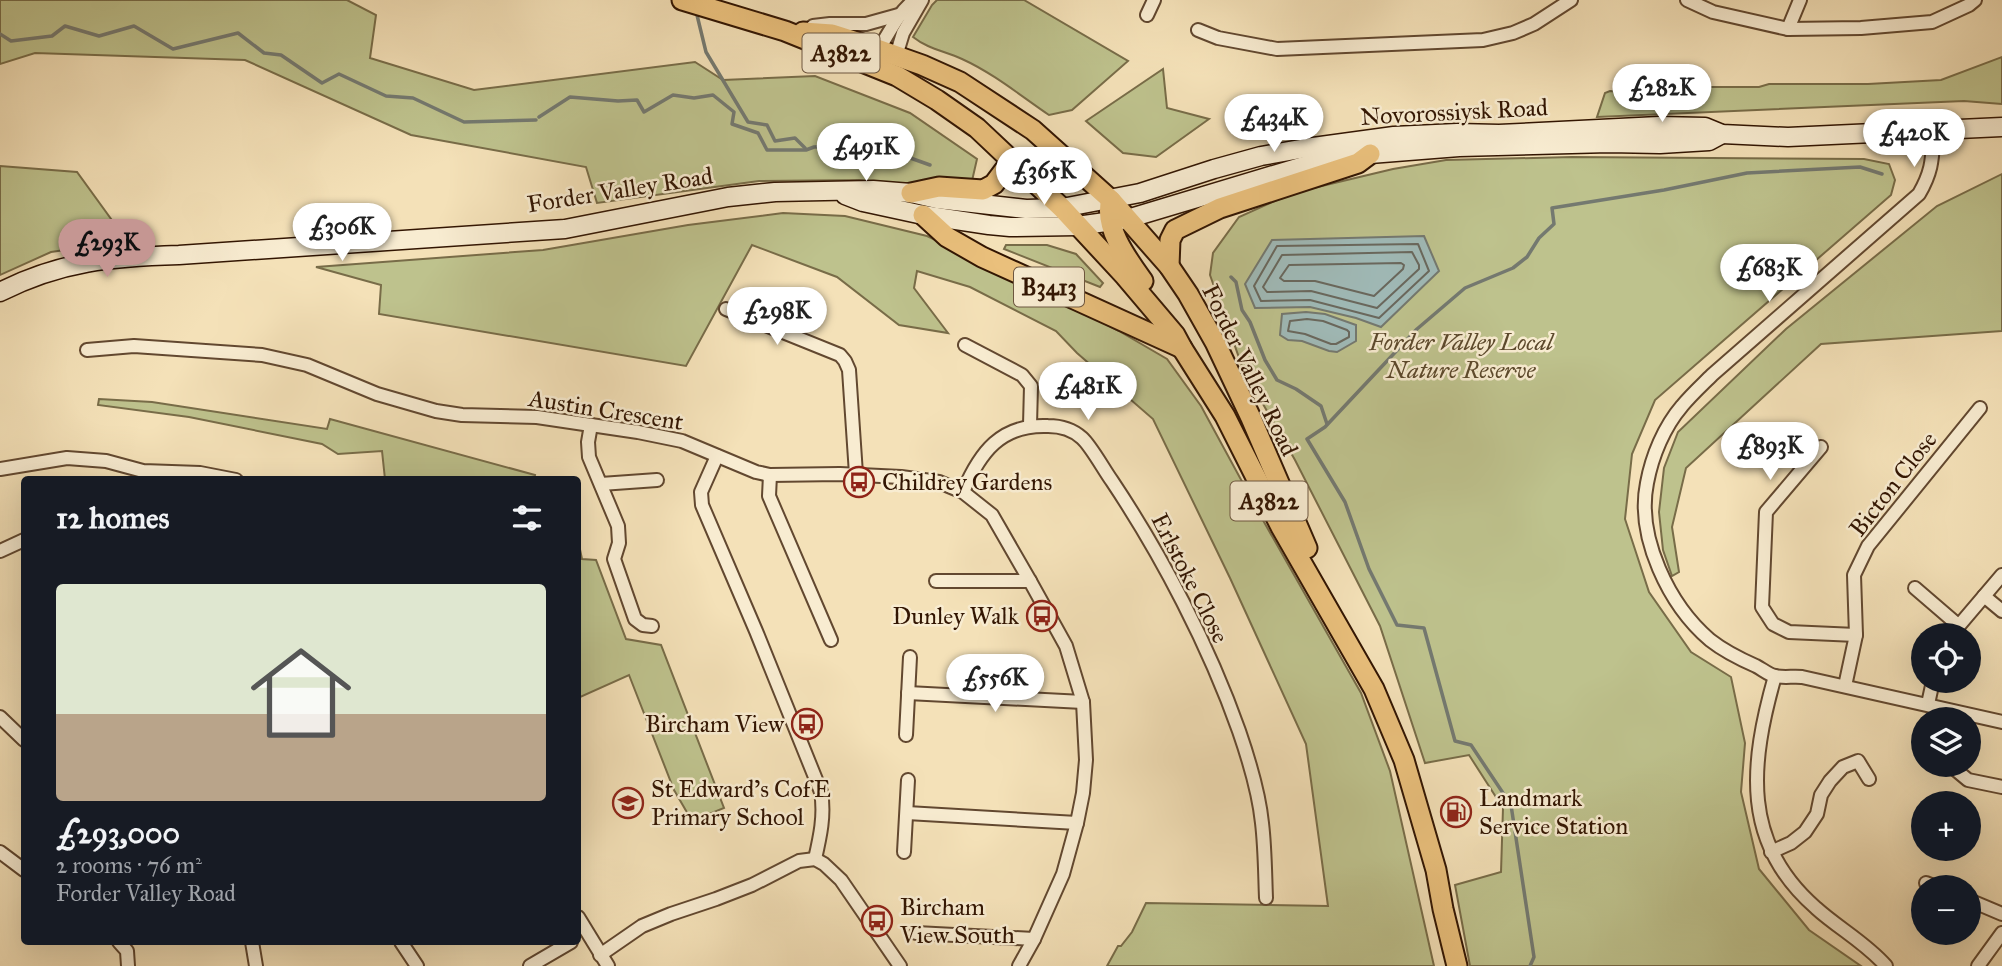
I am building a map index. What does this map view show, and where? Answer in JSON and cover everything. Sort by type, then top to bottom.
[{"type":"main road","points":[[682,0],[785,31]]},
{"type":"main road","name":"A3822","points":[[785,31],[890,61],[922,65],[960,82],[1033,130],[1111,200]]},
{"type":"main road","name":"A3822","points":[[785,31],[832,34],[890,61],[937,100],[977,128],[1012,160]]},
{"type":"main road","name":"Novorossiysk Road","points":[[1062,208],[1140,193],[1261,156],[1394,136],[1659,126],[1705,127],[1722,134],[1788,137],[2002,127]]},
{"type":"main road","name":"Novorossiysk Road","points":[[1077,226],[1119,220],[1307,165],[1370,154],[1460,147],[1661,144],[1709,141],[1722,134]]},
{"type":"main road","points":[[1169,266],[1170,240],[1175,230],[1220,208],[1357,163],[1370,154]]},
{"type":"main road","points":[[911,193],[939,187],[983,190],[994,184],[1012,160]]},
{"type":"main road","name":"Forder Valley Road","points":[[1012,160],[1062,208],[1125,276],[1179,342],[1225,416],[1282,527],[1374,690],[1404,760],[1436,870],[1457,966]]},
{"type":"main road","name":"Forder Valley Road","points":[[0,292],[53,270],[120,257],[565,229],[728,197],[775,192],[873,190],[1023,209],[1062,208]]},
{"type":"main road","name":"Forder Valley Road","points":[[835,192],[863,202],[923,215]]},
{"type":"main road","points":[[1111,200],[1109,211],[1119,220],[1129,261],[1170,317],[1179,342]]},
{"type":"main road","points":[[923,215],[1010,227],[1077,226]]},
{"type":"main road","name":"B3413","points":[[923,215],[947,237],[982,257],[1179,342]]},
{"type":"main road","name":"Forder Valley Road","points":[[1119,220],[1169,266],[1215,342],[1355,654]]},
{"type":"street","points":[[890,61],[902,14],[915,0]]},
{"type":"street","points":[[890,61],[922,0]]},
{"type":"street","points":[[1147,15],[1154,0]]},
{"type":"street","points":[[1198,30],[1217,38],[1277,49],[1483,40],[1513,33],[1534,24],[1571,0]]},
{"type":"street","points":[[1687,0],[1713,12],[1788,29],[1861,28],[1932,22],[1975,0]]},
{"type":"street","points":[[1788,29],[1800,0]]},
{"type":"street","points":[[785,31],[830,24],[866,24],[902,14]]},
{"type":"street","points":[[1934,131],[1932,166],[1919,194],[1712,375],[1680,407],[1651,466],[1646,485],[1645,517],[1658,566],[1669,589],[1688,617],[1712,641],[1733,655],[1775,676],[1802,677],[2002,722]]},
{"type":"street","points":[[726,309],[839,355],[845,361],[849,370],[856,474]]},
{"type":"street","points":[[965,345],[1022,375],[1031,386],[1030,425]]},
{"type":"street","name":"Austin Crescent","points":[[87,350],[134,346],[262,355],[307,365],[377,394],[436,411],[461,415],[537,417],[638,432],[682,441],[756,472],[770,475],[856,474],[901,477],[939,482],[963,492],[992,515],[1030,581],[1066,646],[1083,702],[1086,760],[1077,823],[1063,874],[1034,939],[1018,966]]},
{"type":"street","name":"Bicton Close","points":[[1845,686],[1856,635],[1854,575],[1868,546],[1980,408]]},
{"type":"street","points":[[591,425],[589,457],[620,535],[614,559],[635,619],[643,625],[652,626]]},
{"type":"street","name":"Erlstoke Close","points":[[963,492],[984,453],[1009,433],[1030,425],[1062,426],[1082,438],[1142,527],[1187,611],[1240,732],[1262,822],[1266,898]]},
{"type":"street","points":[[1821,447],[1766,512],[1762,607],[1773,624],[1789,632],[1856,635]]},
{"type":"street","points":[[717,456],[701,492],[702,505],[821,792],[824,806],[815,859]]},
{"type":"street","points":[[0,468],[66,458],[106,461],[143,475],[200,473],[215,476]]},
{"type":"street","points":[[770,475],[768,488],[772,504],[831,640]]},
{"type":"street","points":[[601,484],[657,480]]},
{"type":"street","points":[[0,551],[21,541]]},
{"type":"street","points":[[1961,623],[2002,575]]},
{"type":"street","points":[[936,581],[1030,581]]},
{"type":"street","points":[[1915,588],[1948,623]]},
{"type":"street","points":[[1984,596],[2002,611]]},
{"type":"street","points":[[906,735],[910,657]]},
{"type":"street","points":[[1775,676],[1760,741],[1756,786],[1761,826],[1771,852],[1802,896],[1886,966]]},
{"type":"street","points":[[908,693],[1083,702]]},
{"type":"street","points":[[1928,704],[1930,693]]},
{"type":"street","points":[[0,717],[21,737]]},
{"type":"street","points":[[1771,852],[1791,843],[1805,832],[1817,814],[1821,794],[1843,767],[1858,761],[1869,779]]},
{"type":"street","points":[[1964,777],[2002,787]]},
{"type":"street","points":[[904,852],[908,780]]},
{"type":"street","points":[[907,813],[1077,823]]},
{"type":"street","points":[[0,852],[21,868]]},
{"type":"street","points":[[600,955],[642,926],[716,900],[799,861],[815,859],[835,872],[900,966]]},
{"type":"street","points":[[1981,905],[2002,914]]},
{"type":"street","points":[[916,933],[1034,939]]},
{"type":"street","points":[[1978,966],[2002,933]]},
{"type":"street","points":[[582,935],[608,966]]},
{"type":"street","points":[[122,945],[127,951],[128,966]]},
{"type":"street","points":[[252,945],[256,966]]},
{"type":"street","points":[[403,945],[417,966]]},
{"type":"street","points":[[530,966],[566,945]]},
{"type":"green space","points":[[0,0],[347,0],[376,15],[370,58],[474,90],[695,62],[723,80],[815,76],[910,113],[977,159],[969,194],[859,180],[759,181],[597,203],[586,167],[411,135],[245,60],[35,53],[0,64]]},
{"type":"green space","points":[[937,0],[1024,0],[1128,61],[1072,110],[1049,115],[985,71],[913,37]]},
{"type":"green space","points":[[2002,57],[2002,104],[1964,101],[1597,117],[1605,93],[1610,91],[1640,93],[1701,87],[1759,87],[1769,84],[1868,84],[1941,80]]},
{"type":"green space","points":[[1163,69],[1167,108],[1209,119],[1156,157],[1123,153],[1086,121]]},
{"type":"green space","name":"Forder Valley Local Nature Reserve","points":[[1572,157],[1864,159],[1889,164],[1895,180],[1891,195],[1655,400],[1632,454],[1625,519],[1649,592],[1691,652],[1731,677],[1745,743],[1741,792],[1759,869],[1809,930],[1861,966],[1470,966],[1455,885],[1501,872],[1503,808],[1469,755],[1425,763],[1380,626],[1295,460],[1243,369],[1210,275],[1213,253],[1239,217],[1305,190],[1393,169],[1446,160]]},
{"type":"green space","points":[[0,166],[77,172],[127,241],[51,252],[0,275]]},
{"type":"green space","points":[[2002,174],[2002,331],[1821,344],[1686,468],[1672,527],[1679,572],[1672,576],[1663,550],[1659,512],[1664,468],[1678,432],[1786,329],[1937,206]]},
{"type":"green space","points":[[783,213],[845,216],[927,236],[1022,280],[1167,359],[1201,406],[1361,693],[1390,771],[1434,966],[1107,966],[1118,946],[1121,946],[1132,932],[1146,903],[1328,906],[1306,744],[1230,578],[1153,419],[1077,353],[1056,331],[970,287],[917,271],[914,288],[948,333],[899,325],[837,277],[752,245],[686,366],[379,314],[381,285],[316,267],[543,250],[688,225]]},
{"type":"green space","points":[[1006,245],[1047,245],[1076,254],[1103,283],[1100,287],[1004,249]]},
{"type":"green space","points":[[99,399],[152,402],[327,429],[330,419],[535,475],[385,476],[382,451],[338,454],[322,444],[189,417],[98,405]]},
{"type":"green space","points":[[581,554],[582,559],[596,560],[626,639],[661,645],[724,808],[692,821],[674,790],[629,675],[581,697]]},
{"type":"water","points":[[1424,236],[1439,271],[1381,327],[1310,307],[1255,308],[1245,284],[1272,240]]},
{"type":"water","points":[[1282,314],[1325,314],[1356,325],[1356,341],[1337,352],[1302,341],[1288,340],[1280,335]]},
{"type":"waterway","points":[[696,11],[706,52],[748,122],[767,125],[775,141],[795,138],[805,148]]},
{"type":"waterway","points":[[0,34],[11,41],[52,36],[65,26],[99,36],[134,26],[173,49],[238,33],[264,53],[281,55],[322,83],[339,74],[386,96],[413,98],[464,122],[536,120]]},
{"type":"waterway","points":[[539,117],[570,97],[637,100],[644,112],[673,95],[694,98],[713,95],[734,112],[732,124],[758,133],[767,150],[806,150],[814,147],[878,144],[930,165]]},
{"type":"waterway","points":[[1530,966],[1534,957],[1511,805],[1471,745],[1455,741],[1424,628],[1397,625],[1369,569],[1345,502],[1307,439],[1325,427],[1417,329],[1465,288],[1513,268],[1527,257],[1539,238],[1554,224],[1552,208],[1747,173],[1860,167],[1882,174]]},
{"type":"waterway","points":[[1231,277],[1236,282],[1242,310],[1277,380],[1321,406],[1327,424]]},
{"type":"place","name":"Childrey Gardens","points":[[859,482]]},
{"type":"place","name":"Dunley Walk","points":[[1042,616]]},
{"type":"place","name":"Bircham View","points":[[807,724]]},
{"type":"place","name":"St Edward's CofE Primary School","points":[[628,803]]},
{"type":"place","name":"Landmark Service Station","points":[[1456,812]]},
{"type":"place","name":"Bircham View South","points":[[877,921]]}]
